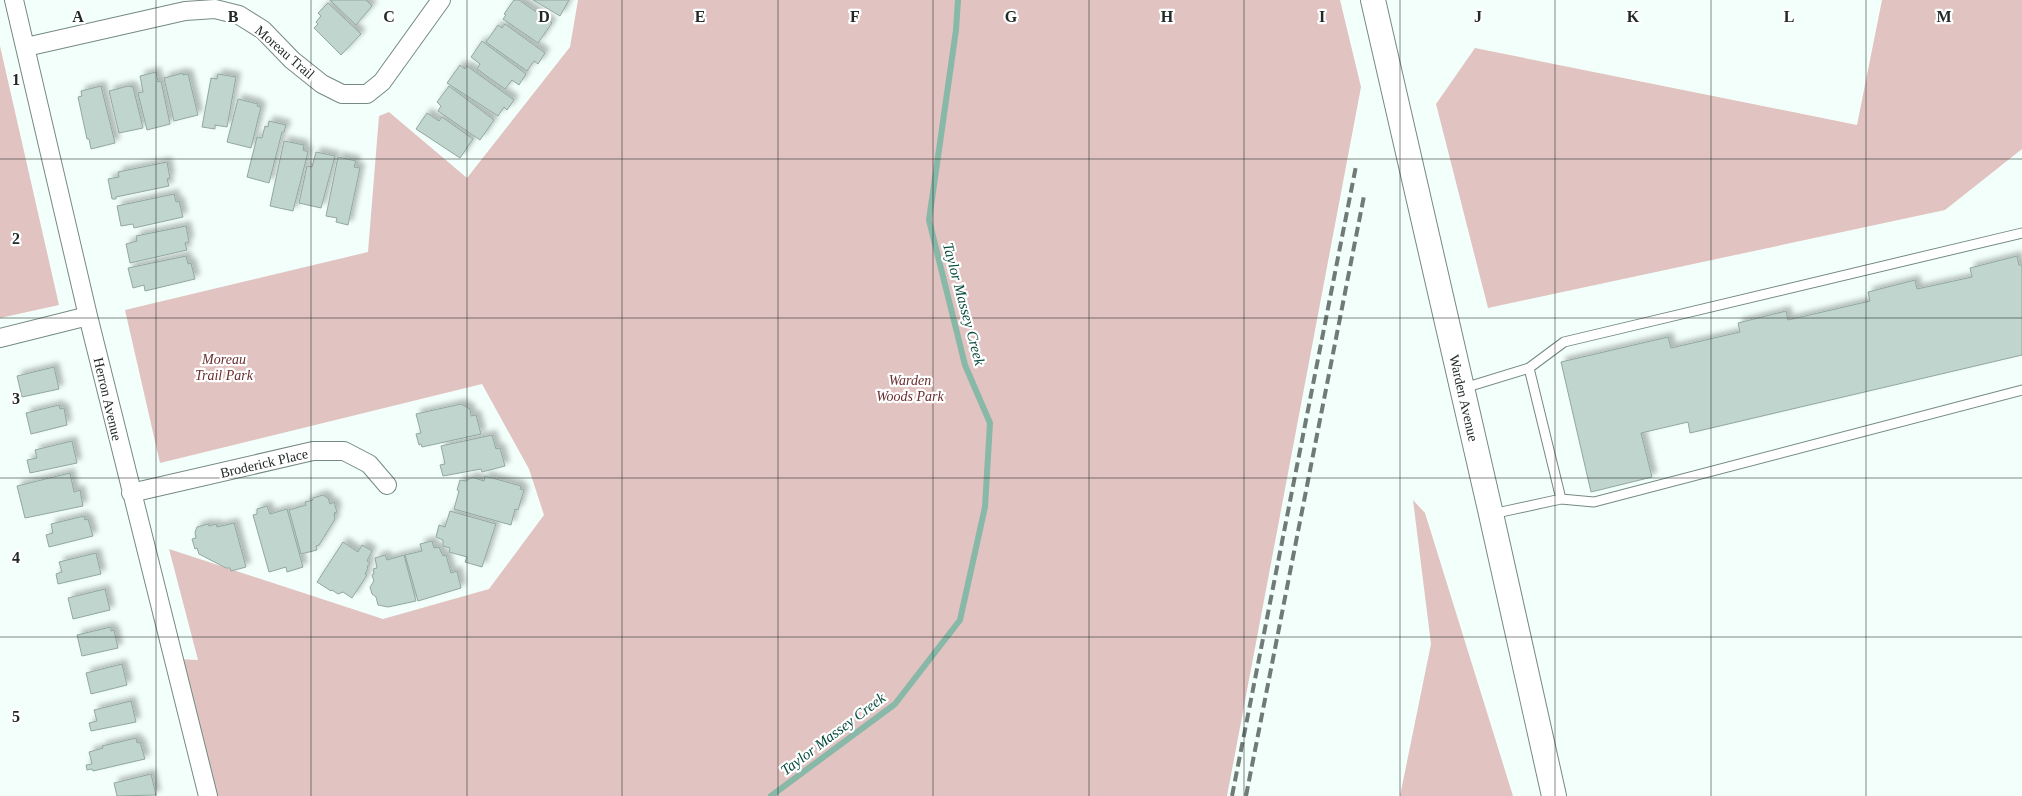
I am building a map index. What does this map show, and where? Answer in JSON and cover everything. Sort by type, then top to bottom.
[{"type":"main road","name":"Warden Avenue","points":[[1373,0],[1554,796]]},
{"type":"street","name":"Herron Avenue","points":[[14,0],[131,494],[208,796]]},
{"type":"street","name":"Moreau Trail","points":[[26,47],[185,11],[216,9],[239,15],[263,30],[292,60],[322,84],[342,94],[367,94],[382,82],[441,0]]},
{"type":"street","points":[[0,338],[88,316]]},
{"type":"street","name":"Broderick Place","points":[[131,494],[313,451],[344,451],[370,464],[387,484]]},
{"type":"lane","points":[[1462,389],[1529,368],[1564,342],[2022,234]]},
{"type":"lane","points":[[1529,368],[1561,499]]},
{"type":"lane","points":[[1491,514],[1561,499],[1594,502],[2022,390]]},
{"type":"green space","name":"Warden Woods Park","points":[[578,0],[1340,0],[1361,87],[1227,796],[213,796],[176,659],[198,660],[169,549],[383,619],[489,589],[544,515],[529,469],[482,384],[160,463],[125,310],[368,252],[379,116],[389,112],[467,178],[570,47]]},
{"type":"green space","points":[[1882,0],[2022,0],[2022,149],[1945,210],[1488,308],[1436,104],[1475,48],[1857,125]]},
{"type":"green space","points":[[0,46],[59,305],[0,318]]},
{"type":"green space","points":[[1413,500],[1425,513],[1513,796],[1400,796],[1431,644]]},
{"type":"building","points":[[330,0],[366,0],[372,6],[356,25]]},
{"type":"building","points":[[514,0],[519,0],[552,23],[538,43],[503,19],[506,15],[504,14]]},
{"type":"building","points":[[533,0],[569,0],[560,16]]},
{"type":"building","points":[[328,3],[361,34],[341,55],[314,28],[321,16],[318,13]]},
{"type":"building","points":[[505,24],[545,53],[538,64],[534,61],[527,71],[486,42],[498,25],[502,28]]},
{"type":"building","points":[[482,41],[526,74],[519,85],[512,80],[505,89],[477,69],[480,64],[471,57]]},
{"type":"building","points":[[460,65],[465,69],[467,66],[514,100],[507,110],[504,107],[498,116],[447,83]]},
{"type":"building","points":[[156,72],[158,82],[161,81],[170,124],[147,130],[138,93],[143,92],[140,76]]},
{"type":"building","points":[[183,73],[183,75],[188,74],[198,115],[174,121],[164,78]]},
{"type":"building","points":[[218,74],[236,77],[227,127],[215,125],[215,129],[202,127],[211,78],[217,79]]},
{"type":"building","points":[[101,86],[115,143],[91,149],[78,97],[82,96],[81,91]]},
{"type":"building","points":[[128,86],[133,87],[143,128],[119,133],[109,91]]},
{"type":"building","points":[[449,86],[494,120],[480,140],[438,111],[441,106],[437,102]]},
{"type":"building","points":[[238,99],[258,104],[257,106],[261,107],[251,148],[227,142]]},
{"type":"building","points":[[427,113],[439,121],[442,117],[473,139],[460,158],[416,129]]},
{"type":"building","points":[[269,121],[286,125],[284,132],[282,132],[269,183],[247,177],[257,137],[262,138],[265,126],[268,127]]},
{"type":"building","points":[[284,141],[304,145],[303,150],[308,152],[293,211],[270,206]]},
{"type":"building","points":[[316,152],[335,156],[321,208],[299,203],[307,166],[312,167]]},
{"type":"building","points":[[338,157],[356,161],[354,167],[360,168],[348,225],[336,222],[337,218],[326,216]]},
{"type":"building","points":[[167,162],[170,178],[167,179],[169,186],[112,199],[108,179],[119,177],[118,172]]},
{"type":"building","points":[[174,194],[176,202],[179,201],[183,217],[134,228],[133,224],[121,226],[117,206]]},
{"type":"building","points":[[186,226],[189,242],[185,243],[187,250],[130,263],[126,244],[137,241],[136,236]]},
{"type":"building","points":[[186,256],[188,264],[191,263],[195,279],[145,291],[144,285],[133,288],[128,268]]},
{"type":"building","points":[[2017,256],[2019,265],[2022,265],[2022,355],[1690,433],[1688,422],[1641,433],[1652,477],[1591,492],[1561,362],[1668,337],[1671,348],[1740,332],[1738,323],[1786,311],[1788,320],[1870,301],[1868,292],[1915,280],[1917,289],[1972,277],[1970,268]]},
{"type":"building","points":[[54,367],[59,389],[22,397],[17,376]]},
{"type":"building","points":[[461,404],[470,409],[471,416],[476,415],[481,434],[422,447],[421,444],[419,445],[416,434],[421,433],[416,414]]},
{"type":"building","points":[[59,405],[60,409],[64,408],[67,425],[31,434],[26,413]]},
{"type":"building","points":[[492,435],[496,449],[500,448],[505,466],[482,472],[481,469],[443,476],[440,465],[445,464],[441,446]]},
{"type":"building","points":[[72,441],[77,463],[30,473],[27,460],[37,458],[35,450]]},
{"type":"building","points":[[70,473],[74,492],[80,490],[83,506],[25,518],[17,486]]},
{"type":"building","points":[[485,476],[521,486],[520,489],[524,490],[518,510],[515,509],[511,525],[454,509],[460,480],[466,481],[472,477],[484,481]]},
{"type":"building","points":[[323,495],[328,498],[330,504],[334,502],[337,512],[334,513],[335,519],[319,545],[316,546],[317,550],[301,554],[289,510],[306,505],[305,502]]},
{"type":"building","points":[[267,506],[270,514],[287,509],[303,567],[287,572],[286,567],[269,572],[253,515],[257,514],[257,509]]},
{"type":"building","points":[[450,511],[496,524],[482,567],[465,562],[467,557],[449,552],[450,548],[443,546],[443,540],[436,537],[439,525],[445,527]]},
{"type":"building","points":[[84,516],[85,520],[88,519],[93,536],[49,547],[46,535],[53,533],[51,524]]},
{"type":"building","points":[[234,523],[246,567],[231,571],[230,568],[226,568],[199,554],[197,548],[195,549],[192,539],[196,538],[195,532],[197,527],[216,524],[217,527]]},
{"type":"building","points":[[432,541],[434,548],[439,547],[443,556],[446,555],[451,573],[457,571],[461,588],[418,601],[405,555],[422,551],[420,544]]},
{"type":"building","points":[[343,542],[358,552],[362,545],[372,551],[367,561],[370,563],[365,574],[367,575],[352,598],[343,592],[338,594],[331,591],[317,582]]},
{"type":"building","points":[[96,553],[101,574],[58,584],[56,574],[62,572],[59,562]]},
{"type":"building","points":[[385,555],[387,560],[404,555],[416,601],[388,607],[378,605],[370,587],[374,581],[373,569],[377,568],[375,558]]},
{"type":"building","points":[[105,589],[110,610],[73,619],[68,598]]},
{"type":"building","points":[[111,627],[111,631],[114,630],[118,648],[82,656],[77,635]]},
{"type":"building","points":[[122,664],[127,685],[91,694],[86,673]]},
{"type":"building","points":[[131,701],[136,722],[91,731],[89,723],[97,721],[94,710]]},
{"type":"building","points":[[136,738],[137,743],[140,742],[145,759],[93,771],[92,769],[87,770],[86,765],[92,764],[89,752],[103,748],[102,746]]},
{"type":"building","points":[[151,774],[156,795],[117,796],[114,783]]},
{"type":"waterway","name":"Taylor Massey Creek","points":[[771,796],[895,704],[960,620],[985,507],[990,423],[965,365],[929,220],[956,30],[958,0]]},
{"type":"railway","points":[[1232,796],[1356,166]]},
{"type":"railway","points":[[1246,796],[1364,196]]},
{"type":"park label","name":"Moreau Trail Park","points":[[224,368]]}]
